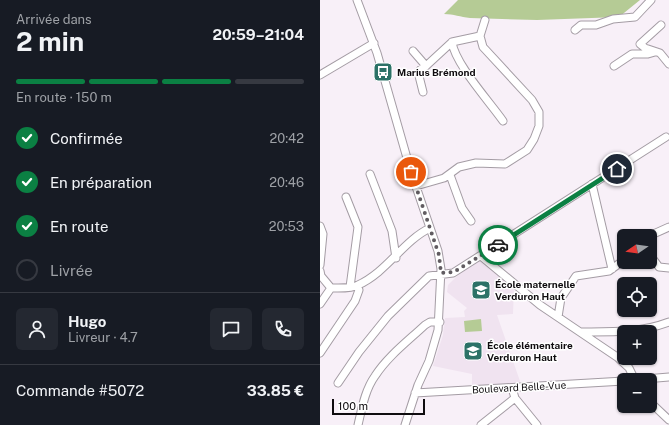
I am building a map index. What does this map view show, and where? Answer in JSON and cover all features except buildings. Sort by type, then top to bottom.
[{"type":"street","points":[[357,0],[374,43],[416,186],[440,260],[440,322],[429,361],[414,393],[405,425]]},
{"type":"street","points":[[575,30],[581,25],[596,25],[613,19],[635,17],[651,0]]},
{"type":"street","points":[[416,186],[450,175],[459,167],[471,164],[505,164],[527,150],[534,139],[539,126],[539,112],[532,100],[483,47],[480,36],[485,20]]},
{"type":"street","points":[[661,25],[640,44],[660,53],[669,64]]},
{"type":"street","points":[[423,92],[419,76],[420,70],[452,42],[480,36]]},
{"type":"street","points":[[452,42],[453,50],[460,63],[503,121]]},
{"type":"street","points":[[320,76],[374,43]]},
{"type":"street","points":[[413,51],[426,66]]},
{"type":"street","points":[[614,66],[632,54],[648,54],[655,52]]},
{"type":"street","points":[[338,383],[359,352],[388,316],[429,276],[454,272],[666,138]]},
{"type":"street","points":[[370,174],[392,231],[396,258]]},
{"type":"street","points":[[450,175],[462,208],[471,221]]},
{"type":"street","points":[[592,184],[612,269]]},
{"type":"street","points":[[346,197],[358,227],[354,286]]},
{"type":"street","points":[[320,226],[323,234],[320,265]]},
{"type":"street","points":[[657,232],[669,227]]},
{"type":"street","points":[[331,288],[354,286],[377,274],[396,258],[419,233],[430,228]]},
{"type":"street","points":[[481,256],[540,305],[581,332],[629,368],[631,373]]},
{"type":"street","points":[[657,264],[659,267],[669,268]]},
{"type":"street","points":[[558,317],[561,298],[576,276],[612,269],[617,265]]},
{"type":"street","points":[[320,272],[321,276],[331,288]]},
{"type":"street","points":[[320,353],[355,301],[359,290],[354,286]]},
{"type":"street","points":[[320,304],[331,288]]},
{"type":"street","points":[[358,425],[365,396],[375,376],[390,358],[425,325],[430,322],[440,322]]},
{"type":"street","points":[[581,332],[630,332],[648,329],[669,322]]},
{"type":"street","points":[[657,378],[669,377]]},
{"type":"street","name":"Boulevard Belle-Vue","points":[[414,393],[617,381]]},
{"type":"street","points":[[512,388],[515,398],[537,425]]},
{"type":"street","points":[[481,425],[515,398]]},
{"type":"street","points":[[657,409],[669,420]]},
{"type":"shaded area","name":"École élémentaire Verduron Haut","points":[[478,262],[484,262],[514,287],[513,314],[497,315],[521,384],[472,387],[472,374],[433,366],[443,335],[445,318],[465,317],[464,311],[467,308],[447,292],[448,285],[459,274]]},
{"type":"green space","points":[[458,0],[640,0],[619,17],[537,20],[470,18],[444,14]]},
{"type":"green space","points":[[481,319],[482,331],[465,332],[464,321]]},
{"type":"way so far","points":[[411,172],[439,255],[441,273],[454,272],[498,245]]},
{"type":"place","name":"Marius Brémond","points":[[383,72]]},
{"type":"place","name":"École maternelle Verduron Haut","points":[[481,290]]},
{"type":"place","name":"École élémentaire Verduron Haut","points":[[473,351]]},
{"type":"route","points":[[498,245],[617,169]]}]
